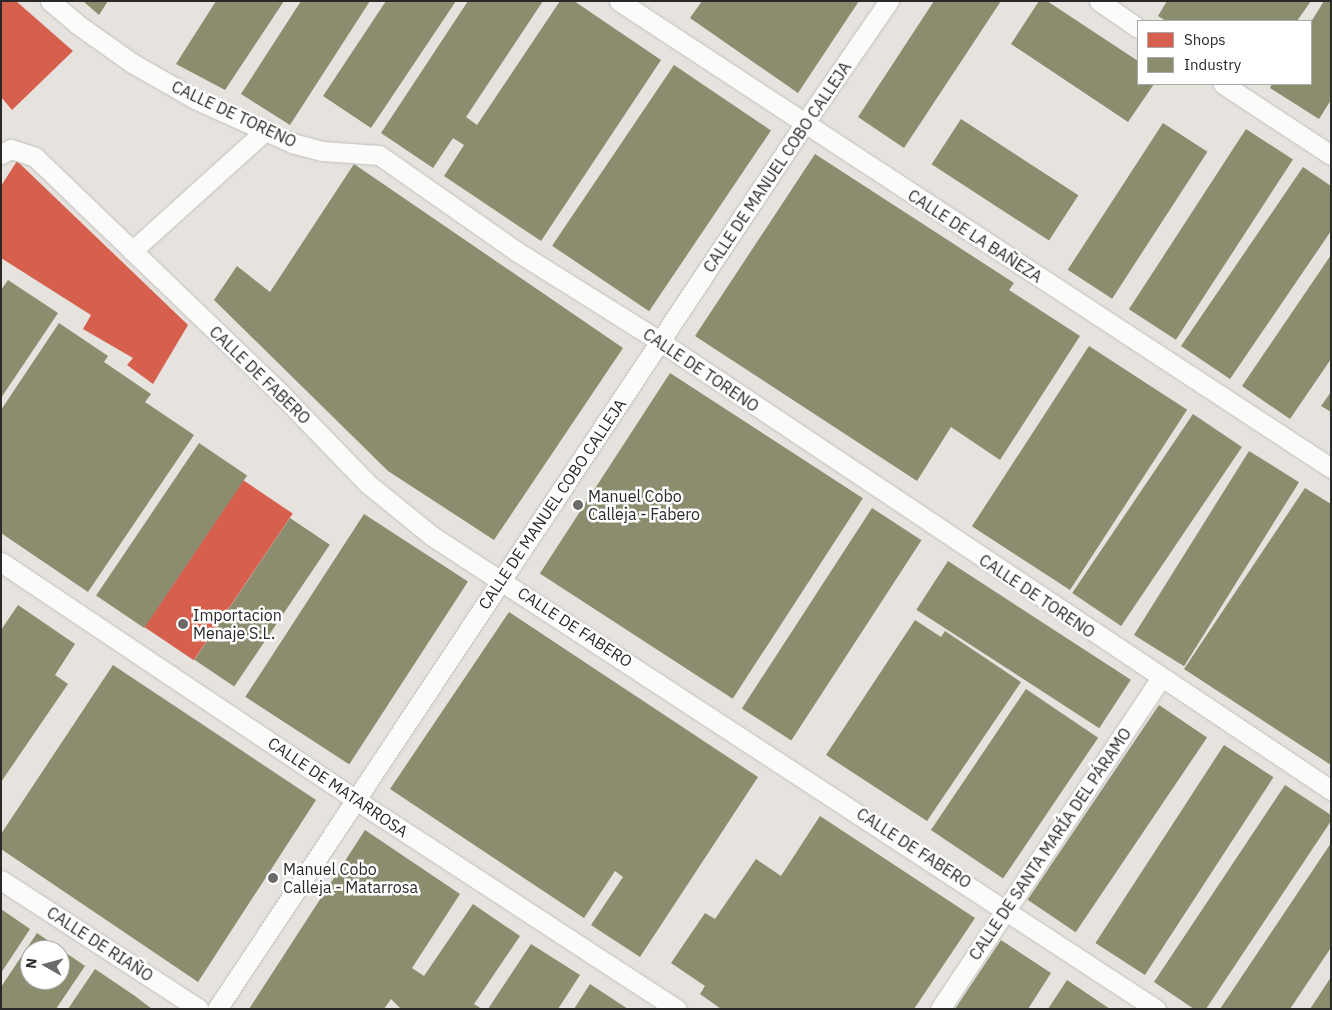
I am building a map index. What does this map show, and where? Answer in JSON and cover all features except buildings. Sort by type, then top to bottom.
[{"type":"street","name":"CALLE DE TORENO","points":[[50,1],[76,24],[132,64],[195,99],[292,142],[322,151],[379,155],[516,250],[661,342],[1160,679],[1331,790]]},
{"type":"street","name":"CALLE DE LA BAÑEZA","points":[[620,1],[804,124],[1331,468]]},
{"type":"street","name":"CALLE DE MANUEL COBO CALLEJA","points":[[217,1009],[804,124],[889,1]]},
{"type":"street","points":[[1099,1],[1137,27]]},
{"type":"street","points":[[1225,85],[1331,155]]},
{"type":"street","points":[[132,251],[266,130]]},
{"type":"street","name":"CALLE DE FABERO","points":[[1,154],[11,149],[35,156],[282,395],[368,484],[432,536],[502,579],[1156,1009]]},
{"type":"street","name":"CALLE DE MATARROSA","points":[[1,562],[356,800],[671,1007]]},
{"type":"street","name":"CALLE DE SANTA MARÍA DEL PÁRAMO","points":[[940,1009],[1160,679]]},
{"type":"street","name":"CALLE DE RIAÑO","points":[[1,880],[199,1009]]},
{"type":"place","name":"Manuel Cobo Calleja - Fabero","points":[[578,505]]},
{"type":"place","name":"Importacion Menaje S.L.","points":[[183,624]]},
{"type":"place","name":"Manuel Cobo Calleja - Matarrosa","points":[[273,878]]}]
